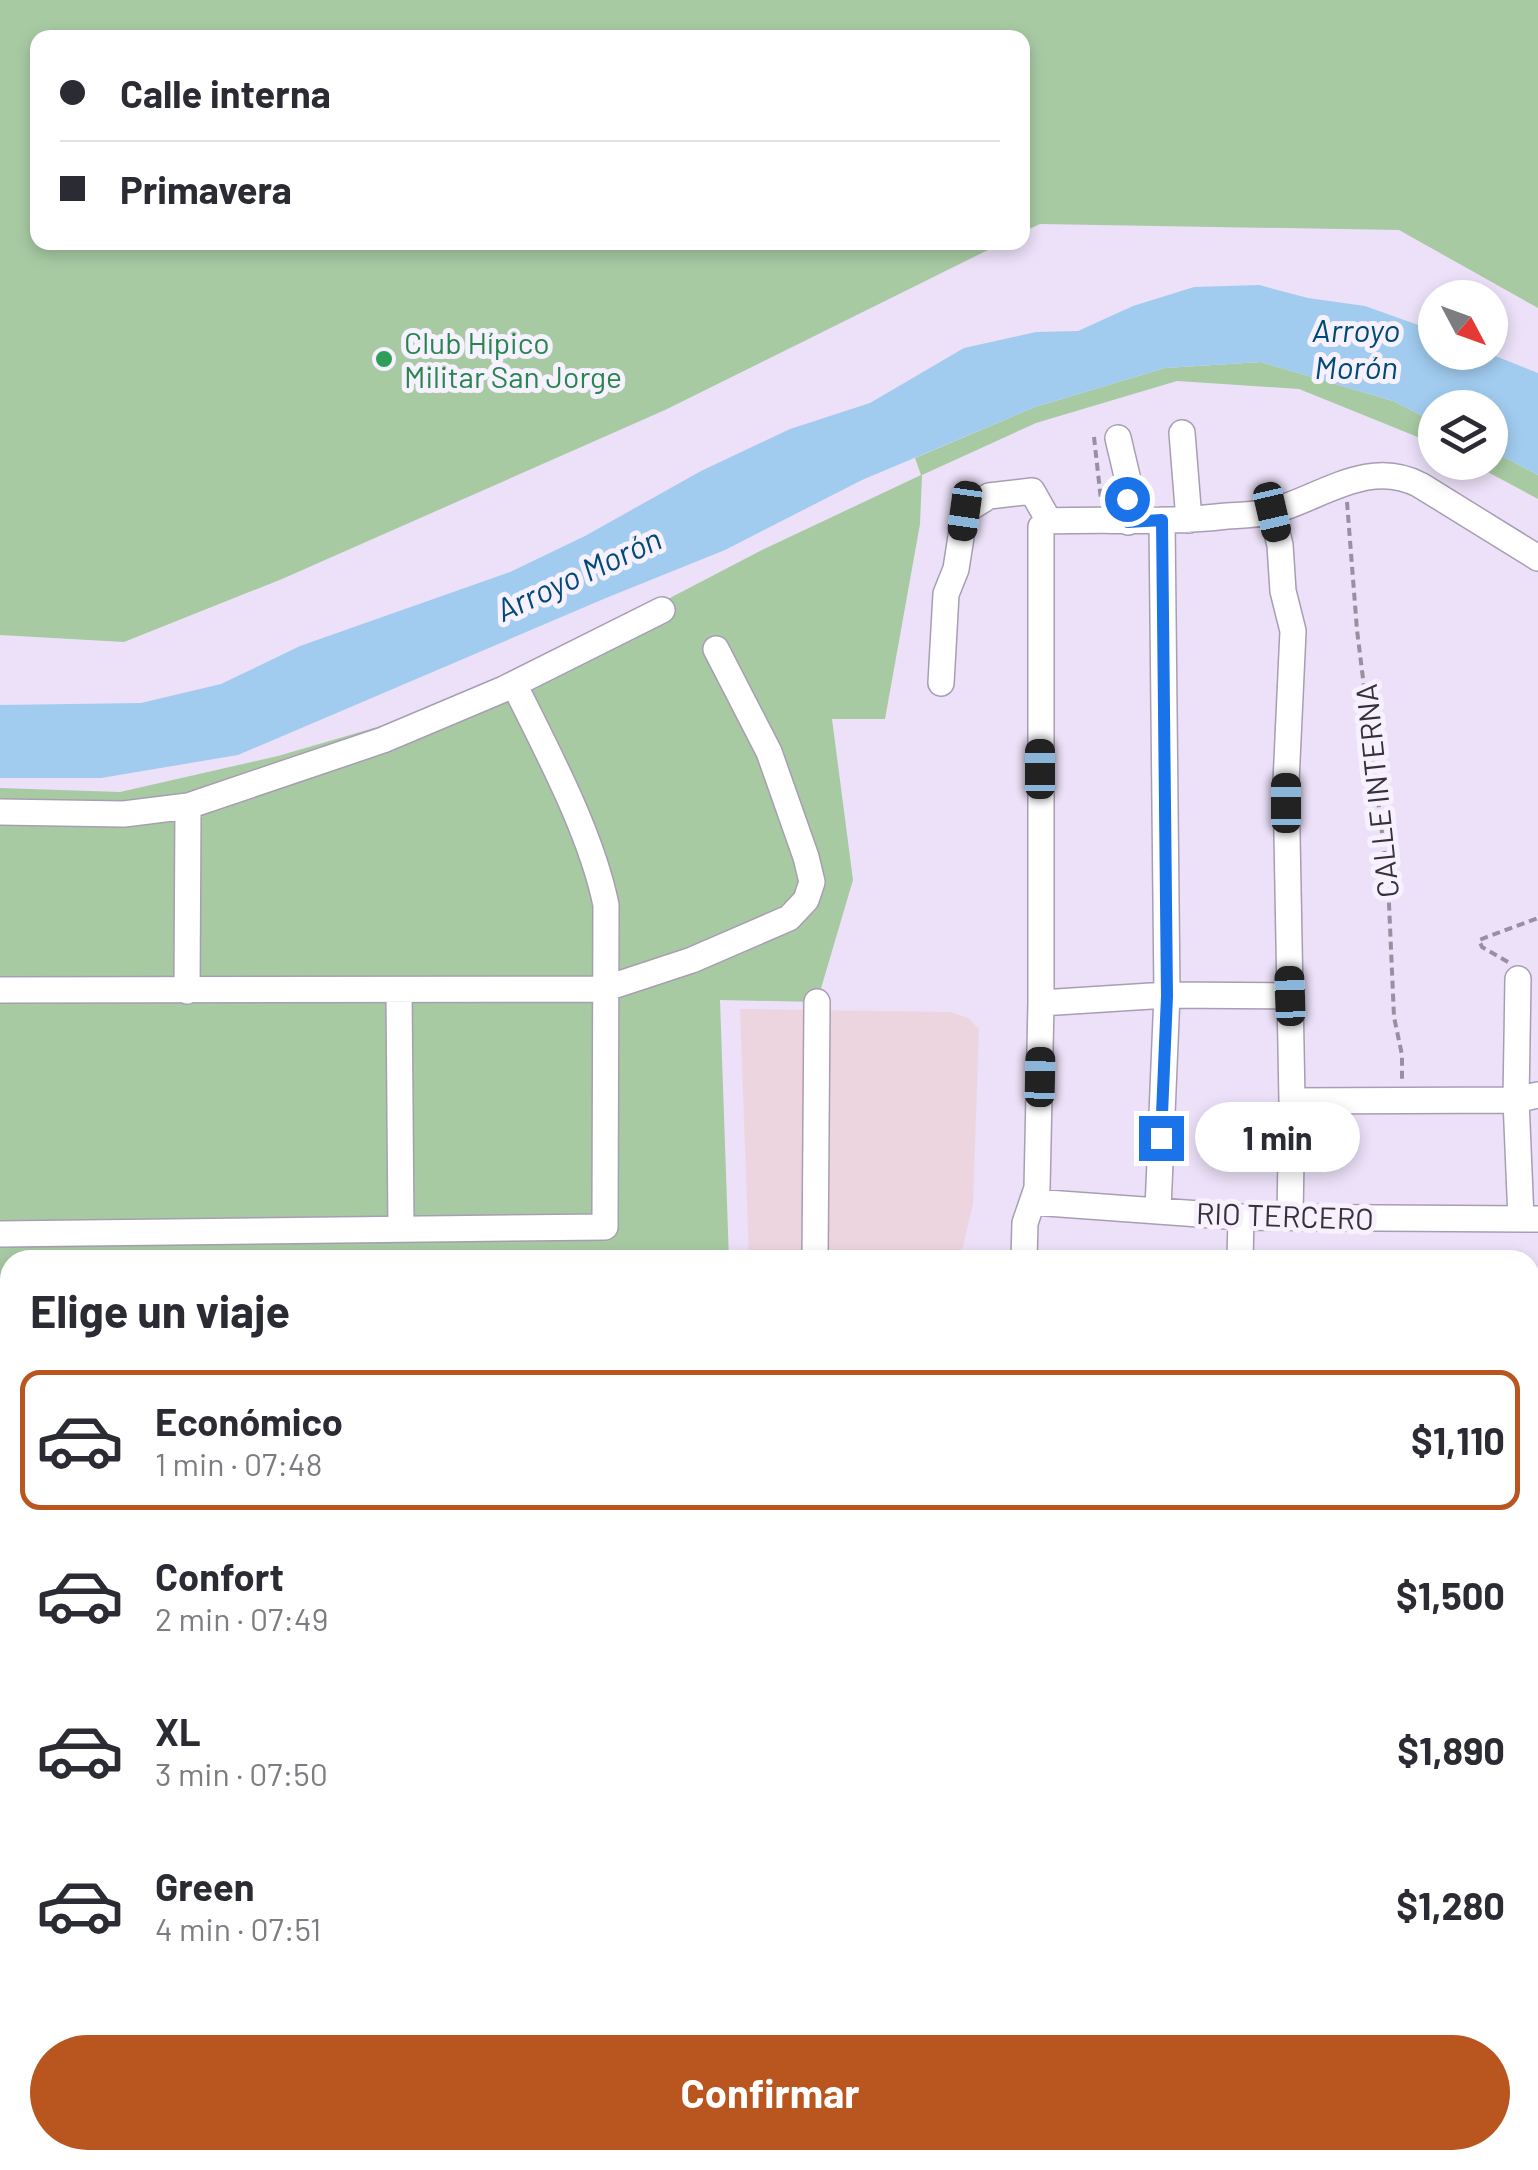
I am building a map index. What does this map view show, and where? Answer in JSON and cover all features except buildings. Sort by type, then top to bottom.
[{"type":"street","points":[[1182,433],[1189,520]]},
{"type":"street","points":[[1106,437],[1127,476],[1116,520]]},
{"type":"street","points":[[1045,524],[1189,520],[1272,512],[1341,484],[1369,477],[1405,478],[1538,558]]},
{"type":"street","points":[[941,684],[946,594],[956,568],[965,511],[989,496],[1032,491],[1045,524],[1041,1003],[1037,1188],[1025,1223],[1024,1250]]},
{"type":"street","points":[[1272,512],[1293,631],[1286,782],[1292,1101],[1290,1216]]},
{"type":"street","points":[[1158,1209],[1167,996],[1162,520]]},
{"type":"street","points":[[0,812],[124,814],[188,806],[383,740],[514,684],[662,610]]},
{"type":"street","points":[[0,990],[604,989],[692,960],[789,918],[806,900],[812,882],[769,752],[716,649]]},
{"type":"street","points":[[0,1234],[605,1227],[606,905],[602,884],[555,769],[514,684]]},
{"type":"street","points":[[188,806],[188,991]]},
{"type":"street","points":[[1518,979],[1527,1098],[1529,1219]]},
{"type":"street","points":[[398,990],[400,1230]]},
{"type":"street","points":[[1041,1003],[1167,996],[1290,996]]},
{"type":"street","points":[[815,1250],[817,1002]]},
{"type":"street","points":[[1292,1101],[1527,1098]]},
{"type":"street","name":"RIO TERCERO","points":[[1033,1202],[1241,1216],[1529,1219]]},
{"type":"street","points":[[1240,1250],[1241,1216]]},
{"type":"path","points":[[1106,437],[1116,520]]},
{"type":"path","name":"CALLE INTERNA","points":[[1341,484],[1388,881],[1402,1100]]},
{"type":"path","points":[[1518,979],[1514,967],[1482,947],[1479,940],[1538,918]]},
{"type":"shaded area","points":[[740,1009],[950,1012],[968,1018],[979,1029],[973,1204],[963,1247],[749,1250]]},
{"type":"green space","name":"Club Hípico Militar San Jorge","points":[[0,0],[1538,0],[1538,308],[1508,291],[1508,280],[1488,280],[1399,230],[1040,224],[1030,229],[1030,30],[30,30],[30,250],[988,250],[665,410],[282,579],[124,642],[0,635]]},
{"type":"green space","points":[[1261,362],[1393,401],[1418,414],[1418,437],[1299,389],[1177,381],[1036,423],[922,475],[920,524],[885,719],[832,719],[853,880],[817,1002],[720,1000],[729,1250],[0,1250],[0,788],[120,792],[278,756],[425,713],[528,672],[760,551],[921,475],[915,458],[1035,407],[1165,368]]},
{"type":"green space","points":[[1508,459],[1538,475],[1538,499],[1503,480],[1508,480]]},
{"type":"water","name":"Arroyo Morón","points":[[1259,285],[1308,298],[1365,306],[1418,325],[1418,370],[1508,370],[1508,361],[1538,373],[1538,475],[1508,459],[1508,390],[1418,390],[1418,414],[1393,401],[1261,362],[1165,368],[1035,407],[862,480],[725,550],[238,755],[101,778],[0,778],[0,705],[141,703],[221,684],[300,646],[510,572],[585,536],[701,471],[790,429],[870,403],[964,348],[1036,332],[1078,331],[1133,306],[1194,287]]},
{"type":"place","name":"Club Hípico Militar San Jorge","points":[[384,359]]},
{"type":"route","points":[[1127,499],[1128,522],[1162,520],[1167,996],[1161,1138]]}]
